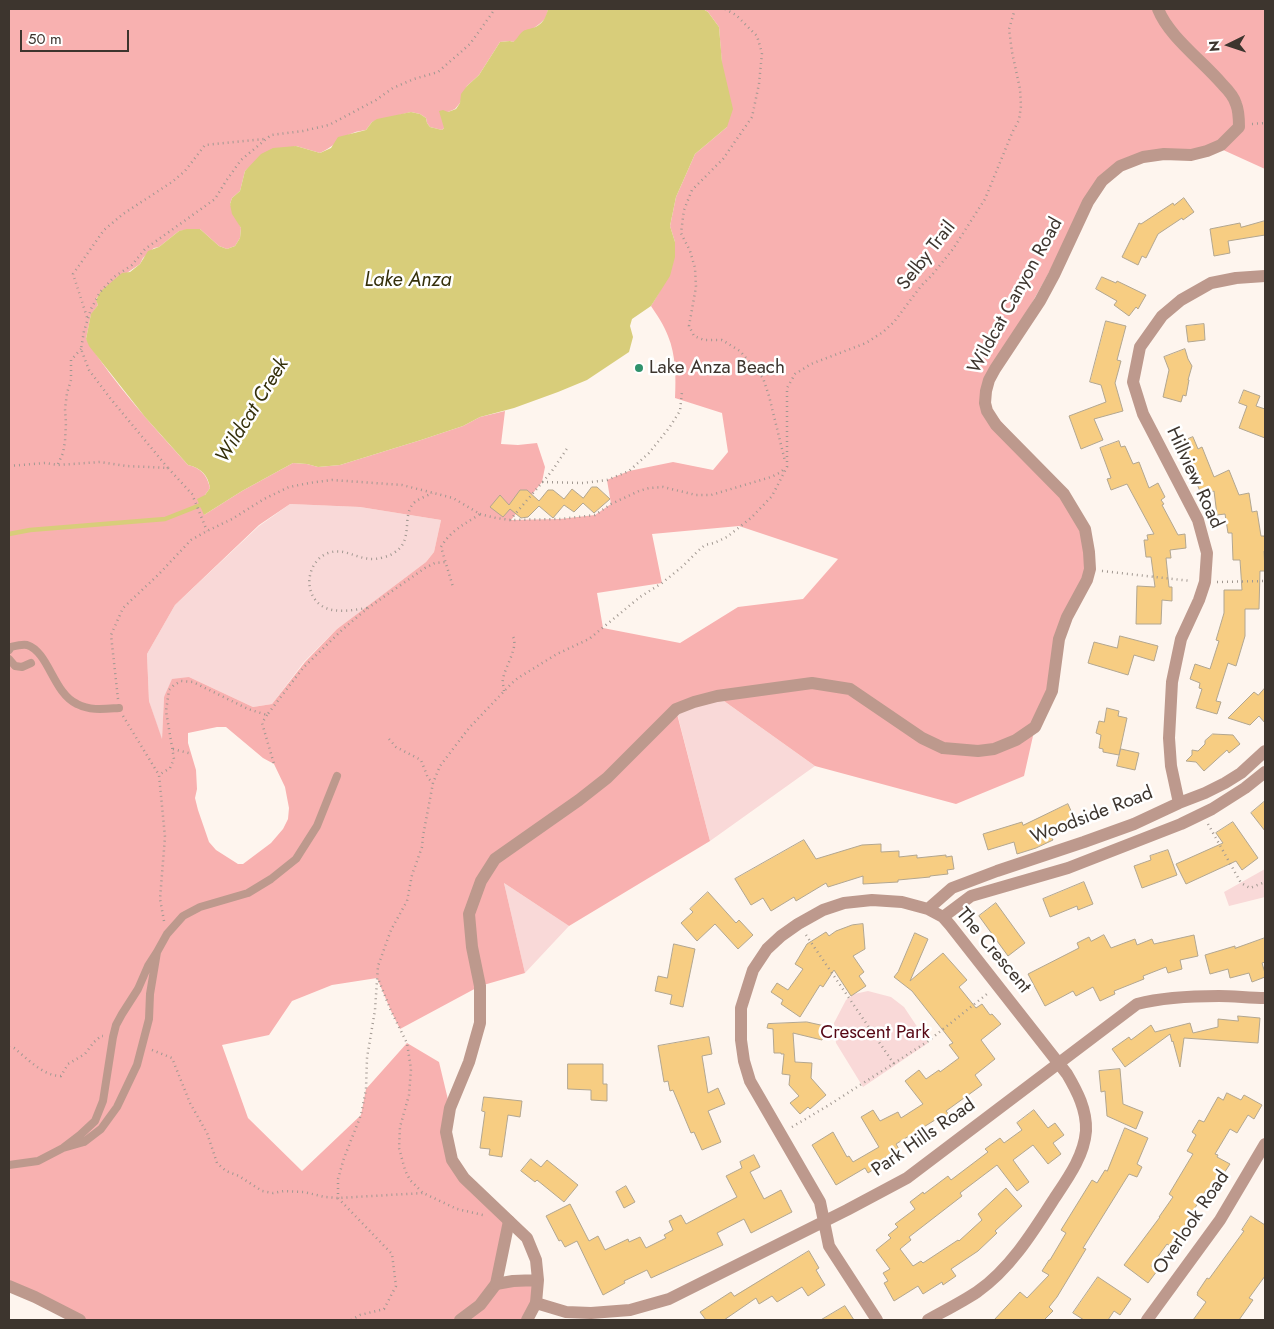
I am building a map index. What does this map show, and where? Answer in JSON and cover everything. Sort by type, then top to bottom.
[{"type":"street","name":"Wildcat Canyon Road","points":[[527,1320],[536,1303],[538,1280],[536,1260],[528,1238],[464,1178],[452,1160],[446,1132],[450,1108],[469,1062],[480,1023],[480,986],[472,947],[469,914],[481,881],[495,859],[608,778],[676,709],[694,702],[717,696],[812,683],[850,689],[922,738],[943,748],[978,752],[994,749],[1016,740],[1035,727],[1052,691],[1059,639],[1067,617],[1087,580],[1090,569],[1089,552],[1085,529],[1064,494],[996,424],[987,411],[985,403],[986,392],[989,380],[995,369],[1040,301],[1088,202],[1102,181],[1120,166],[1142,157],[1164,154],[1191,155],[1207,151],[1221,145],[1239,127],[1236,102],[1215,75],[1181,42],[1161,17],[1158,9]]},
{"type":"street","name":"Hillview Road","points":[[1179,803],[1171,766],[1169,738],[1172,682],[1181,639],[1205,582],[1207,553],[1198,520],[1143,414],[1133,382],[1140,347],[1162,316],[1181,300],[1211,282],[1265,276]]},
{"type":"street","name":"Woodside Road","points":[[928,909],[952,888],[997,870],[1134,824],[1225,783],[1241,773],[1265,751]]},
{"type":"street","name":"Woodside Road","points":[[943,918],[971,896],[1068,868],[1181,824],[1245,788],[1265,772]]},
{"type":"street","name":"The Crescent","points":[[877,1320],[829,1246],[820,1202],[750,1081],[741,1040],[741,1008],[754,970],[767,948],[798,924],[823,910],[844,904],[872,900],[902,902],[928,909],[943,918],[950,925],[1067,1074],[1077,1091],[1085,1115],[1086,1130],[1082,1147],[1070,1176],[1034,1231],[994,1278],[977,1292],[928,1320]]},
{"type":"street","name":"Park Hills Road","points":[[536,1303],[566,1312],[591,1313],[630,1310],[669,1299],[907,1178],[1138,1004],[1156,999],[1175,997],[1265,998]]},
{"type":"street","name":"Overlook Road","points":[[1147,1320],[1220,1220],[1265,1144]]},
{"type":"street","points":[[460,1320],[480,1305],[496,1284],[509,1221]]},
{"type":"street","points":[[496,1284],[538,1280]]},
{"type":"street","points":[[9,1286],[80,1320]]},
{"type":"lane","points":[[9,650],[11,647],[26,645],[36,651],[46,664],[59,688],[75,704],[91,709],[119,708]]},
{"type":"lane","points":[[9,659],[15,666],[22,667],[31,663]]},
{"type":"lane","points":[[9,1165],[38,1161],[63,1148],[95,1121],[103,1101],[112,1038],[122,1014],[138,989],[148,966],[167,934],[183,916],[200,907],[248,893],[271,879],[296,859],[318,826],[337,776]]},
{"type":"lane","points":[[63,1148],[84,1142],[101,1129],[117,1107],[137,1064],[149,1019],[150,994],[157,952]]},
{"type":"path","points":[[208,531],[192,494],[168,468],[89,370],[81,349],[84,331],[95,300],[104,286],[132,265],[146,249],[215,199],[241,160],[271,135],[329,125],[376,100],[393,88],[438,72],[470,44],[495,9]]},
{"type":"path","points":[[167,934],[160,899],[164,837],[158,775],[119,708],[110,635],[123,608],[191,540],[289,487],[332,480],[402,485],[453,498],[480,514],[496,518],[510,520],[560,519],[595,515],[611,504],[649,488],[663,487],[696,495],[711,495],[770,477],[787,467],[770,396],[763,378],[740,351],[722,340],[704,340],[694,336],[689,326],[696,287],[690,250],[681,233],[684,210],[692,190],[723,159],[752,117],[759,84],[762,53],[757,36],[736,15],[725,9]]},
{"type":"path","points":[[734,9],[736,15]]},
{"type":"path","name":"Selby Trail","points":[[787,467],[787,388],[795,374],[811,364],[866,343],[894,322],[920,286],[932,275],[953,249],[985,199],[1012,132],[1019,120],[1021,106],[1020,89],[1012,52],[1010,29],[1015,9]]},
{"type":"path","points":[[88,318],[73,274],[104,230],[123,214],[172,182],[185,171],[205,145],[266,139]]},
{"type":"path","points":[[58,465],[65,441],[65,409],[71,380],[71,360],[81,349]]},
{"type":"path","points":[[542,482],[591,482],[606,480],[629,471],[649,453],[669,428],[680,411],[682,392]]},
{"type":"path","points":[[510,520],[568,448]]},
{"type":"path","points":[[9,466],[100,462],[126,466],[168,468]]},
{"type":"path","points":[[368,608],[343,610],[322,606],[313,597],[311,592],[309,581],[312,568],[322,556],[333,552],[348,553],[367,560],[381,559],[390,555],[400,548],[407,537],[410,508],[415,502],[432,493]]},
{"type":"path","points":[[453,586],[441,547],[453,531],[480,514]]},
{"type":"path","points":[[274,764],[262,723],[303,668],[368,608],[425,568],[436,563],[445,562]]},
{"type":"path","points":[[1090,569],[1205,582],[1265,581]]},
{"type":"path","points":[[504,691],[502,680],[514,646],[515,639],[512,635]]},
{"type":"path","points":[[158,775],[170,768],[174,759],[166,711],[169,690],[174,685],[182,681],[193,682],[248,709],[267,715]]},
{"type":"path","points":[[390,738],[396,747],[421,760],[428,778],[434,783]]},
{"type":"path","points":[[173,748],[192,754]]},
{"type":"path","points":[[1212,832],[1241,883],[1250,888],[1265,882]]},
{"type":"path","points":[[798,924],[894,1064]]},
{"type":"path","points":[[378,978],[391,1011],[407,1043],[411,1069],[409,1096],[400,1127],[399,1148],[405,1170],[410,1180],[423,1192],[457,1209],[483,1215]]},
{"type":"path","points":[[780,1134],[830,1105],[927,1042],[998,985]]},
{"type":"path","points":[[9,1047],[14,1048],[45,1072],[59,1077],[68,1064],[85,1054],[101,1036],[112,1038]]},
{"type":"path","points":[[142,1046],[172,1058],[190,1103],[207,1133],[217,1163],[226,1171],[239,1176],[262,1191],[273,1193],[304,1192],[338,1198],[423,1192]]},
{"type":"green space","points":[[290,504],[360,507],[441,520],[434,552],[426,562],[337,629],[304,662],[272,704],[253,707],[189,677],[164,697],[162,741],[149,701],[147,654],[175,605],[259,526]]},
{"type":"green space","points":[[717,696],[815,766],[710,841],[676,709]]},
{"type":"green space","points":[[1265,869],[1265,897],[1229,906],[1224,892]]},
{"type":"green space","points":[[504,883],[569,926],[525,973]]},
{"type":"green space","name":"Crescent Park","points":[[868,991],[891,997],[904,1007],[928,1043],[863,1087],[836,1043],[834,1023],[846,1000],[854,994]]},
{"type":"shaded area","points":[[9,9],[548,9],[544,20],[526,34],[513,42],[500,42],[479,75],[467,86],[460,103],[455,109],[448,112],[442,130],[430,127],[426,118],[411,112],[372,122],[366,130],[349,135],[320,153],[296,146],[252,165],[245,171],[240,191],[232,198],[230,204],[241,228],[240,238],[235,246],[227,249],[219,246],[200,229],[179,231],[159,247],[154,248],[143,258],[140,264],[105,288],[96,299],[98,305],[91,315],[86,339],[122,389],[148,420],[188,465],[197,468],[205,476],[210,488],[205,495],[204,515],[242,491],[293,463],[318,467],[340,465],[463,426],[480,417],[505,411],[501,444],[537,443],[545,467],[542,482],[511,520],[560,519],[595,515],[611,504],[607,480],[629,471],[673,462],[713,470],[728,452],[722,413],[675,398],[675,367],[671,343],[651,306],[660,291],[675,242],[670,226],[676,197],[695,154],[727,127],[719,27],[708,12],[703,9],[1265,9],[1265,169],[1221,149],[1170,154],[1119,169],[1080,217],[995,369],[985,403],[1064,494],[1085,529],[1090,569],[1067,617],[1052,691],[1035,727],[1024,776],[956,804],[815,766],[717,696],[676,710],[710,841],[569,926],[504,883],[525,973],[480,986],[400,1029],[377,978],[332,985],[292,1001],[269,1035],[222,1045],[248,1118],[302,1171],[361,1115],[366,1089],[407,1043],[439,1062],[450,1108],[452,1160],[509,1221],[496,1283],[538,1280],[527,1320],[80,1320],[9,1286]],"holes":[[[290,504],[360,507],[441,520],[434,552],[426,562],[337,629],[305,662],[272,704],[253,707],[189,677],[172,679],[164,697],[162,739],[149,701],[147,654],[175,605],[259,525]],[[739,526],[838,559],[803,599],[738,607],[680,643],[603,628],[597,593],[662,583],[652,534]],[[226,727],[263,758],[274,764],[285,787],[289,808],[288,819],[283,829],[271,843],[243,864],[238,864],[216,850],[209,842],[195,798],[197,789],[196,770],[188,743],[188,733]]]},
{"type":"water","name":"Lake Anza","points":[[548,9],[703,9],[708,12],[719,27],[722,62],[733,109],[727,127],[695,154],[676,197],[670,226],[675,242],[675,257],[670,276],[651,306],[632,319],[630,326],[633,337],[629,352],[587,380],[514,408],[480,417],[463,426],[421,440],[340,465],[318,467],[293,463],[242,491],[204,515],[197,499],[205,495],[210,488],[206,476],[197,468],[188,465],[145,417],[89,346],[86,339],[91,314],[98,305],[96,300],[101,291],[122,273],[130,272],[140,264],[148,251],[159,247],[179,231],[200,229],[219,246],[227,249],[235,246],[240,238],[241,228],[232,214],[230,204],[232,198],[240,191],[245,171],[261,154],[273,148],[296,146],[320,153],[331,148],[338,137],[366,130],[377,119],[411,112],[426,118],[430,127],[442,130],[444,128],[439,111],[448,112],[456,109],[460,103],[461,94],[479,75],[500,42],[513,42],[523,31],[539,25],[545,18]]},
{"type":"building","points":[[1184,198],[1194,212],[1158,234],[1146,258],[1142,256],[1138,265],[1122,257],[1139,223],[1141,224]]},
{"type":"building","points":[[1265,221],[1265,235],[1228,241],[1230,253],[1214,256],[1210,229],[1240,223],[1241,227]]},
{"type":"building","points":[[1102,277],[1116,283],[1117,281],[1146,295],[1138,309],[1136,307],[1129,316],[1114,305],[1117,301],[1096,289]]},
{"type":"building","points":[[1106,321],[1126,326],[1117,360],[1121,361],[1115,383],[1123,411],[1094,419],[1103,440],[1081,449],[1069,416],[1106,402],[1101,385],[1090,382]]},
{"type":"building","points":[[1204,324],[1205,340],[1188,342],[1186,326]]},
{"type":"building","points":[[1185,349],[1192,366],[1186,396],[1183,395],[1181,402],[1163,397],[1169,370],[1164,357]]},
{"type":"building","points":[[1244,390],[1260,396],[1256,406],[1265,409],[1265,438],[1239,428],[1247,406],[1239,403]]},
{"type":"building","points":[[1193,437],[1198,449],[1202,447],[1214,477],[1229,470],[1239,495],[1249,493],[1252,512],[1257,511],[1261,536],[1265,537],[1265,571],[1260,571],[1259,609],[1245,609],[1245,636],[1236,666],[1228,663],[1216,701],[1221,702],[1217,714],[1196,708],[1202,689],[1199,688],[1200,683],[1190,679],[1195,664],[1210,669],[1219,641],[1216,640],[1224,613],[1224,590],[1242,590],[1240,560],[1233,560],[1232,533],[1228,533],[1225,514],[1217,515],[1214,491],[1202,496],[1185,456],[1181,442]]},
{"type":"building","points":[[1119,441],[1121,447],[1125,446],[1133,464],[1139,462],[1149,488],[1158,483],[1165,497],[1161,500],[1164,504],[1162,505],[1178,535],[1185,534],[1186,548],[1170,550],[1171,558],[1166,558],[1169,587],[1172,587],[1172,601],[1162,600],[1161,624],[1136,624],[1137,586],[1155,587],[1151,557],[1146,557],[1144,540],[1148,540],[1147,535],[1154,534],[1127,484],[1111,490],[1107,479],[1111,478],[1100,448]]},
{"type":"building","points":[[592,487],[597,487],[610,499],[594,513],[583,503],[574,512],[564,505],[553,518],[539,506],[528,517],[521,518],[510,509],[503,517],[490,507],[500,495],[509,505],[520,490],[527,490],[539,501],[548,490],[553,490],[564,499],[572,489],[583,498]]},
{"type":"building","points":[[1120,636],[1158,646],[1154,661],[1134,655],[1128,675],[1088,663],[1094,642],[1117,648]]},
{"type":"building","points":[[1265,688],[1265,723],[1259,716],[1250,725],[1228,718],[1254,692],[1258,695]]},
{"type":"building","points":[[1107,708],[1119,711],[1118,716],[1127,718],[1119,755],[1103,752],[1103,749],[1099,748],[1101,735],[1096,733],[1099,721],[1104,722]]},
{"type":"building","points":[[1213,734],[1233,735],[1240,744],[1229,753],[1227,750],[1204,771],[1196,762],[1186,761],[1192,755],[1192,750],[1198,751]]},
{"type":"building","points":[[1121,749],[1139,753],[1135,770],[1117,766]]},
{"type":"building","points":[[1265,801],[1265,831],[1251,813]]},
{"type":"building","points":[[1068,804],[1076,822],[1050,834],[1053,840],[1017,854],[1014,842],[988,850],[983,834],[1022,822],[1023,825]]},
{"type":"building","points":[[1233,822],[1258,858],[1242,870],[1236,861],[1186,884],[1176,864],[1223,843],[1216,833]]},
{"type":"building","points":[[804,840],[816,859],[862,845],[881,844],[881,852],[899,851],[899,857],[917,855],[917,858],[952,856],[954,869],[947,870],[948,874],[898,880],[898,882],[863,884],[863,876],[828,887],[826,883],[796,901],[794,897],[771,911],[763,898],[751,905],[735,879]]},
{"type":"building","points":[[1168,850],[1177,875],[1142,888],[1134,866],[1151,860],[1150,856]]},
{"type":"building","points":[[1084,882],[1093,904],[1078,910],[1077,906],[1050,917],[1043,899]]},
{"type":"building","points":[[708,892],[736,923],[739,920],[753,935],[738,949],[715,924],[697,941],[681,923],[693,912],[690,909]]},
{"type":"building","points":[[996,903],[1025,943],[1008,956],[979,916]]},
{"type":"building","points":[[863,924],[865,949],[853,956],[864,972],[859,976],[866,986],[851,996],[834,970],[823,987],[820,985],[800,1017],[781,1004],[783,1000],[771,992],[777,983],[788,990],[803,969],[795,964],[807,944],[826,932],[829,936],[852,925]]},
{"type":"building","points":[[915,933],[928,939],[910,981],[943,953],[967,980],[959,987],[976,1008],[982,1004],[990,1015],[992,1014],[1001,1024],[981,1040],[995,1059],[975,1075],[982,1085],[946,1111],[952,1119],[941,1128],[935,1120],[896,1144],[899,1149],[880,1161],[882,1164],[868,1173],[865,1168],[836,1185],[812,1145],[833,1132],[847,1157],[849,1156],[853,1162],[879,1147],[861,1117],[873,1110],[880,1121],[898,1112],[901,1118],[923,1104],[905,1081],[919,1070],[926,1079],[939,1070],[940,1072],[959,1058],[949,1045],[953,1043],[912,991],[894,977]]},
{"type":"building","points":[[1104,935],[1111,948],[1135,939],[1137,945],[1152,939],[1154,944],[1194,935],[1198,956],[1180,960],[1182,969],[1168,973],[1166,967],[1143,976],[1144,979],[1114,991],[1115,994],[1100,1001],[1093,987],[1076,996],[1073,991],[1045,1006],[1028,974],[1079,948],[1077,943],[1089,937],[1091,941]]},
{"type":"building","points":[[1265,938],[1265,962],[1262,963],[1265,977],[1252,982],[1249,973],[1230,978],[1228,969],[1210,974],[1205,955]]},
{"type":"building","points":[[674,944],[695,949],[683,1007],[670,1004],[672,995],[655,991],[658,976],[667,978]]},
{"type":"building","points":[[1238,1016],[1260,1018],[1258,1043],[1184,1038],[1180,1067],[1170,1034],[1125,1067],[1112,1049],[1129,1037],[1131,1040],[1151,1025],[1155,1032],[1190,1023],[1193,1033],[1218,1027],[1218,1019],[1238,1021]]},
{"type":"building","points":[[807,1022],[825,1026],[822,1040],[793,1033],[795,1062],[812,1063],[811,1078],[826,1095],[810,1109],[808,1107],[800,1114],[790,1103],[799,1096],[789,1085],[790,1075],[782,1074],[784,1054],[774,1053],[773,1029],[767,1028],[768,1024]]},
{"type":"building","points":[[709,1037],[712,1054],[702,1056],[708,1093],[718,1088],[725,1104],[708,1111],[721,1142],[702,1150],[694,1132],[691,1133],[673,1090],[670,1091],[668,1081],[664,1082],[658,1046]]},
{"type":"building","points":[[568,1064],[603,1064],[603,1084],[607,1084],[607,1101],[591,1100],[591,1090],[568,1089]]},
{"type":"building","points":[[1120,1069],[1123,1104],[1143,1112],[1136,1129],[1107,1116],[1105,1091],[1101,1092],[1099,1071]]},
{"type":"building","points":[[1227,1093],[1241,1100],[1244,1095],[1262,1105],[1254,1119],[1248,1115],[1237,1133],[1230,1129],[1215,1154],[1230,1164],[1211,1193],[1206,1190],[1185,1224],[1189,1226],[1181,1236],[1186,1239],[1177,1251],[1167,1244],[1151,1266],[1157,1271],[1148,1283],[1124,1265],[1173,1197],[1169,1194],[1193,1154],[1187,1151],[1196,1135],[1192,1132],[1199,1120],[1204,1122],[1218,1097],[1223,1100]]},
{"type":"building","points":[[484,1097],[522,1101],[520,1117],[508,1115],[502,1157],[489,1155],[490,1149],[480,1148],[485,1112],[482,1111]]},
{"type":"building","points":[[1034,1110],[1048,1128],[1055,1123],[1064,1135],[1053,1143],[1061,1154],[1048,1164],[1033,1145],[1013,1160],[1029,1182],[1017,1191],[997,1165],[960,1193],[962,1196],[909,1237],[911,1240],[900,1249],[913,1266],[921,1261],[923,1263],[959,1241],[982,1220],[978,1214],[1006,1188],[1022,1206],[995,1231],[997,1233],[978,1251],[951,1269],[956,1276],[943,1285],[942,1282],[923,1294],[918,1286],[894,1301],[884,1283],[888,1281],[883,1273],[890,1269],[876,1250],[891,1238],[888,1235],[898,1227],[895,1224],[915,1209],[910,1202],[948,1176],[951,1180],[988,1152],[985,1149],[1000,1138],[1004,1143],[1022,1130],[1017,1123]]},
{"type":"building","points":[[1125,1128],[1148,1138],[1137,1164],[1142,1167],[1137,1177],[1129,1174],[1083,1248],[1086,1249],[1049,1307],[1053,1311],[1044,1320],[994,1320],[1020,1292],[1027,1298],[1049,1275],[1042,1271],[1066,1233],[1061,1230],[1092,1180],[1097,1183],[1105,1170],[1107,1171]]},
{"type":"building","points":[[754,1155],[760,1167],[750,1172],[764,1199],[781,1190],[792,1212],[751,1233],[744,1219],[717,1233],[723,1245],[651,1278],[647,1270],[624,1281],[625,1283],[603,1295],[577,1241],[565,1247],[561,1240],[559,1241],[546,1216],[570,1204],[589,1241],[598,1236],[605,1250],[628,1239],[629,1242],[640,1237],[646,1248],[666,1238],[664,1235],[673,1230],[669,1221],[681,1215],[686,1224],[737,1197],[726,1176],[742,1168],[740,1162]]},
{"type":"building","points":[[531,1159],[541,1167],[547,1160],[578,1185],[564,1202],[537,1180],[535,1182],[521,1171]]},
{"type":"building","points":[[626,1186],[635,1202],[624,1208],[616,1192]]},
{"type":"building","points":[[1251,1216],[1265,1225],[1265,1276],[1249,1298],[1253,1300],[1239,1320],[1193,1320],[1206,1302],[1197,1293],[1244,1231],[1242,1230]]},
{"type":"building","points":[[809,1251],[819,1268],[816,1270],[825,1285],[808,1296],[802,1287],[777,1302],[772,1296],[759,1304],[756,1298],[724,1320],[706,1320],[700,1312],[731,1292],[734,1296]]},
{"type":"building","points":[[1098,1277],[1131,1299],[1120,1315],[1114,1311],[1108,1320],[1084,1320],[1073,1313]]},
{"type":"building","points":[[845,1306],[854,1320],[821,1320]]},
{"type":"waterway","name":"Wildcat Creek","points":[[9,534],[30,530],[165,519],[203,504]]},
{"type":"place","name":"Lake Anza Beach","points":[[639,368]]}]
